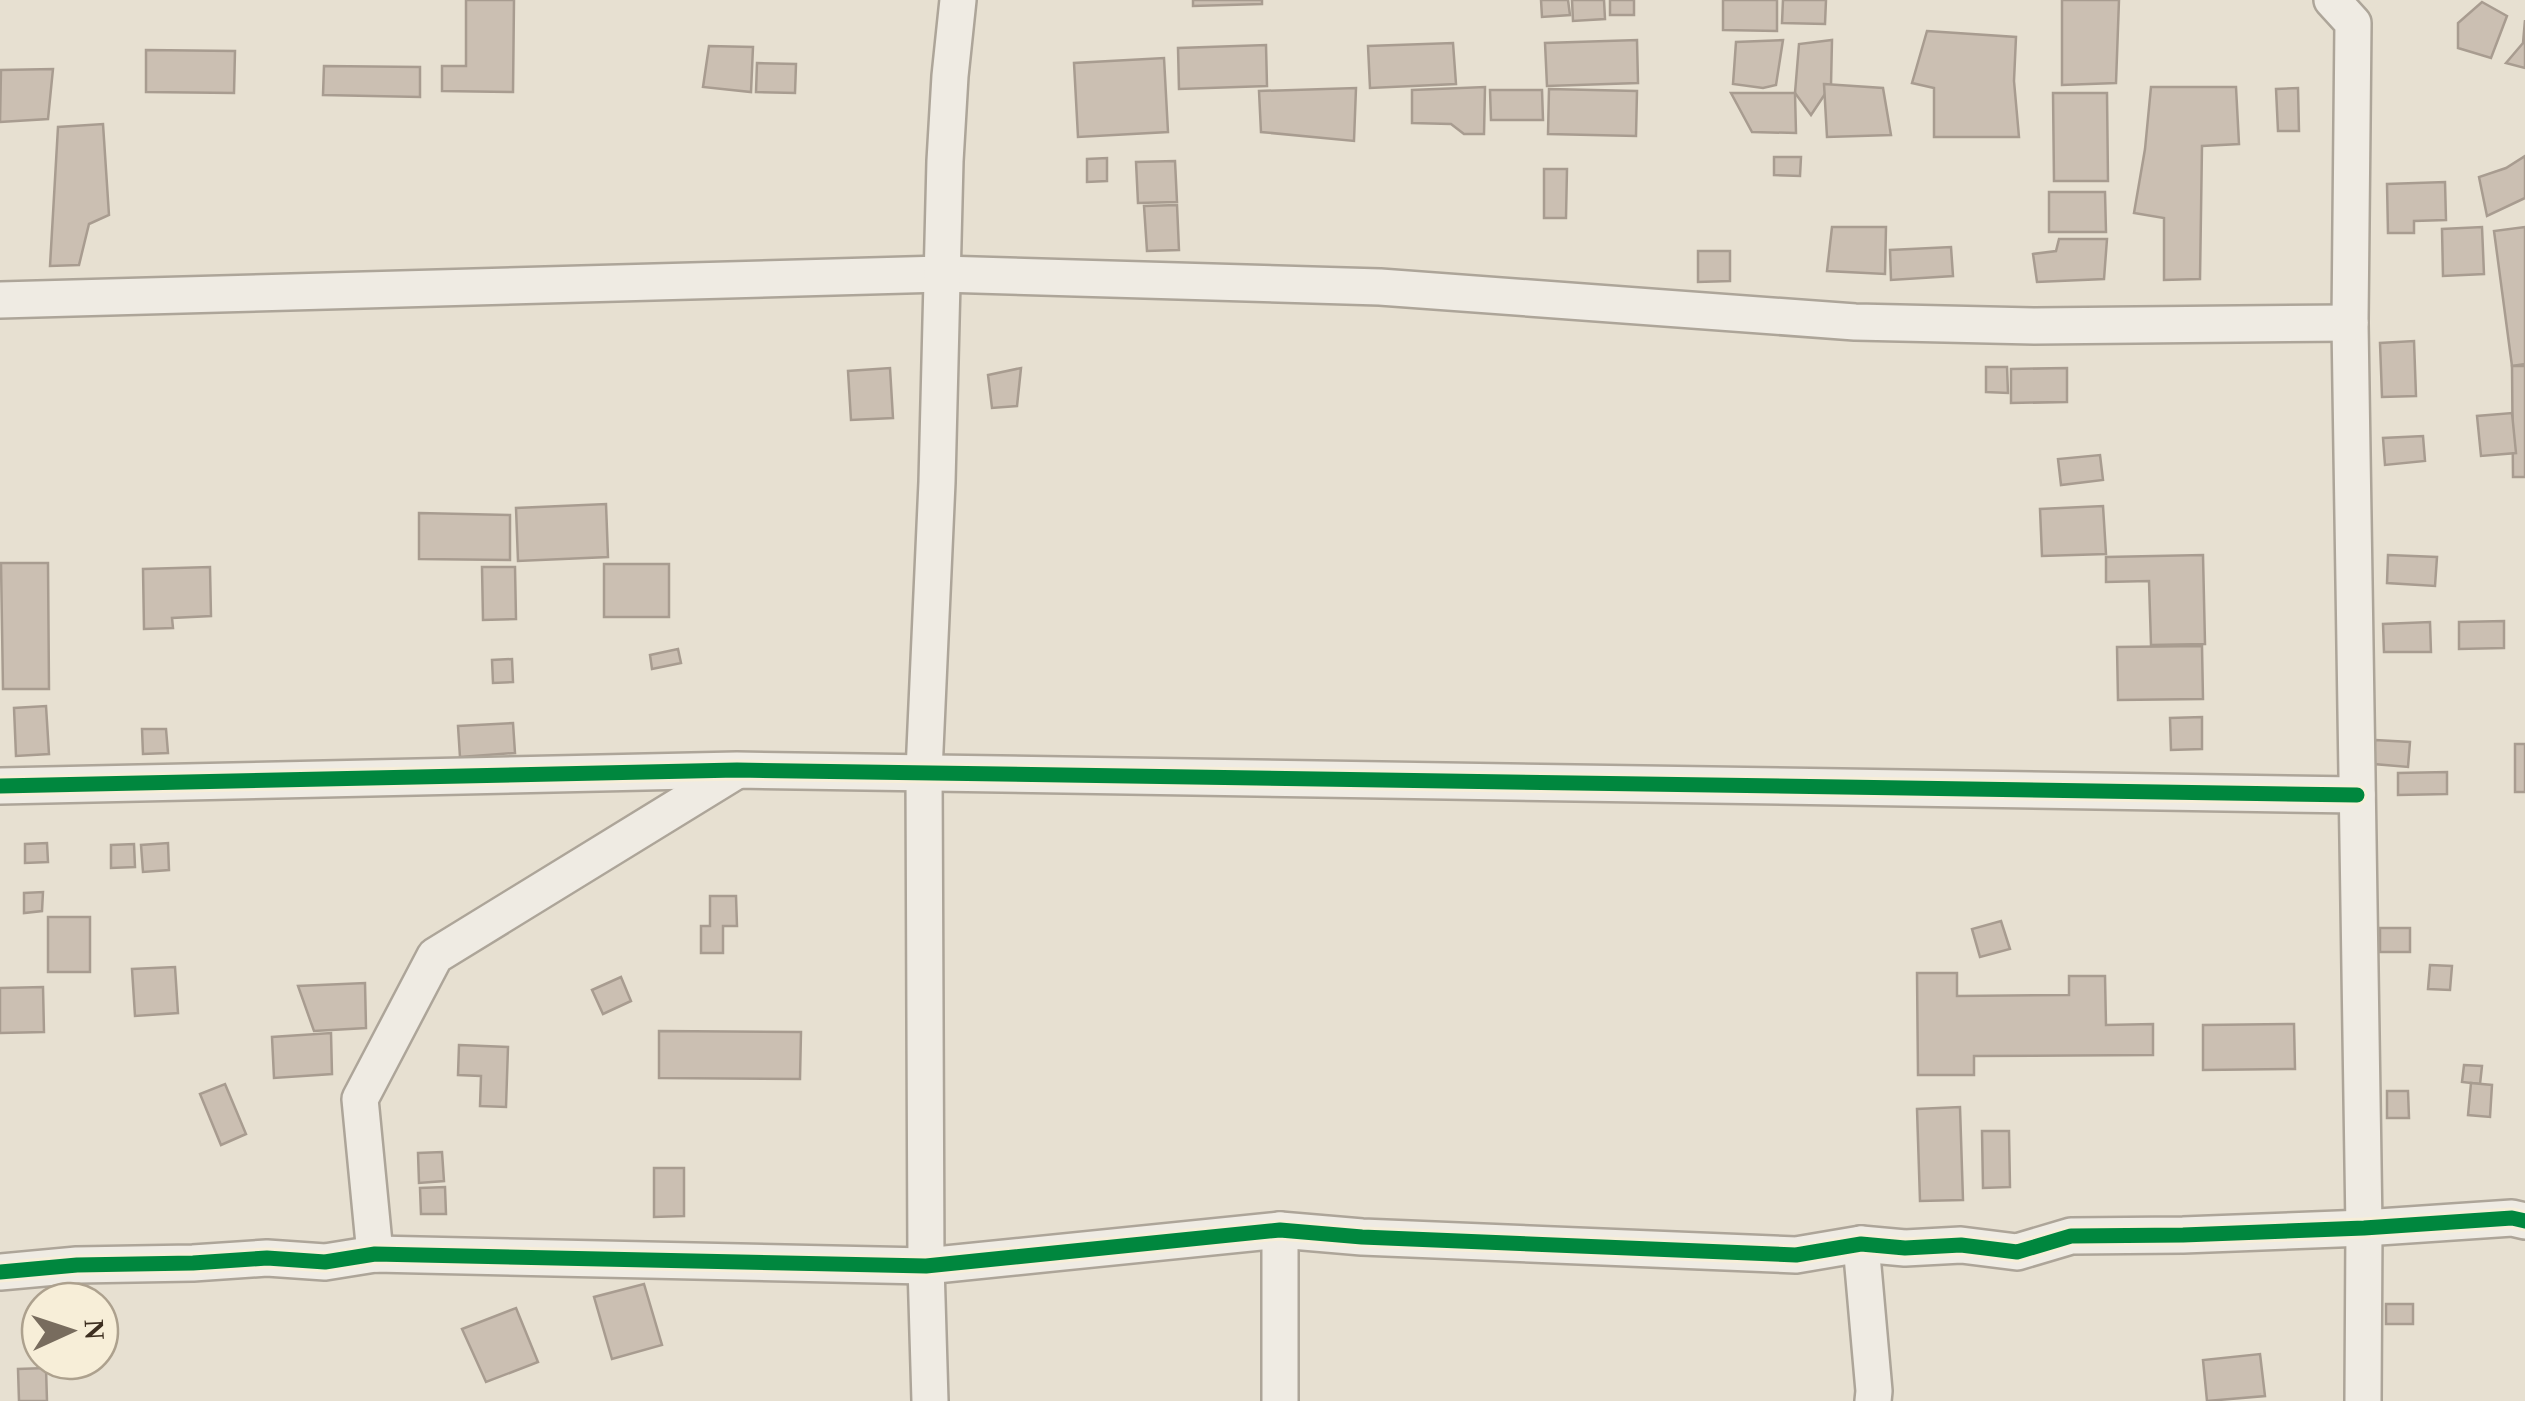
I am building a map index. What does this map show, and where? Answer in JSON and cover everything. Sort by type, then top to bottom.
[{"type":"street","points":[[930,1401],[924,772],[937,482],[945,161],[958,0]]},
{"type":"street","points":[[2347,8],[2363,1401]]},
{"type":"street","points":[[0,300],[942,274],[1380,287],[1855,322],[2035,326],[2350,323]]},
{"type":"street","points":[[0,786],[736,770],[2357,795]]},
{"type":"street","points":[[375,1254],[360,1098],[435,956],[736,770]]},
{"type":"street","points":[[0,1272],[77,1264],[267,1258],[325,1262],[375,1254],[926,1266],[1280,1230],[1382,1238],[1796,1255],[1861,1244],[1905,1248],[1961,1245],[2017,1252],[2071,1236],[2364,1228],[2512,1218],[2525,1221]]},
{"type":"street","points":[[1280,1230],[1280,1401]]},
{"type":"street","points":[[1861,1244],[1873,1401]]},
{"type":"building","points":[[466,0],[514,0],[513,92],[442,91],[442,66],[466,66]]},
{"type":"building","points":[[1193,0],[1262,0],[1262,4],[1193,6]]},
{"type":"building","points":[[1541,0],[1568,0],[1570,15],[1542,17]]},
{"type":"building","points":[[1572,0],[1604,0],[1605,19],[1573,21]]},
{"type":"building","points":[[1610,0],[1634,0],[1634,15],[1610,15]]},
{"type":"building","points":[[1723,0],[1777,0],[1777,31],[1723,30]]},
{"type":"building","points":[[1783,0],[1826,0],[1825,24],[1782,23]]},
{"type":"building","points":[[2062,0],[2119,0],[2116,83],[2062,85]]},
{"type":"building","points":[[2482,2],[2507,16],[2491,58],[2458,48],[2458,23]]},
{"type":"building","points":[[2525,20],[2525,68],[2506,63],[2523,43]]},
{"type":"building","points":[[1927,31],[2016,37],[2014,81],[2019,137],[1934,137],[1934,88],[1912,83]]},
{"type":"building","points":[[1637,40],[1638,83],[1547,86],[1545,43]]},
{"type":"building","points":[[1783,40],[1776,85],[1763,88],[1733,84],[1736,42]]},
{"type":"building","points":[[1832,40],[1831,85],[1811,115],[1795,93],[1799,44]]},
{"type":"building","points":[[1453,43],[1456,84],[1370,88],[1368,46]]},
{"type":"building","points":[[1266,45],[1267,86],[1179,89],[1178,48]]},
{"type":"building","points":[[709,46],[753,47],[751,92],[703,87]]},
{"type":"building","points":[[146,50],[235,51],[234,93],[146,92]]},
{"type":"building","points":[[1164,58],[1168,132],[1078,137],[1074,63]]},
{"type":"building","points":[[757,63],[796,64],[795,93],[756,92]]},
{"type":"building","points":[[324,66],[420,67],[420,97],[323,95]]},
{"type":"building","points":[[53,69],[48,119],[0,122],[1,70]]},
{"type":"building","points":[[1824,84],[1883,88],[1891,135],[1827,137]]},
{"type":"building","points":[[1485,87],[1484,134],[1464,134],[1451,124],[1412,123],[1412,90]]},
{"type":"building","points":[[2151,87],[2236,87],[2239,144],[2202,146],[2200,279],[2164,280],[2164,218],[2134,213]]},
{"type":"building","points":[[1356,88],[1354,141],[1261,132],[1259,91]]},
{"type":"building","points":[[2298,88],[2299,131],[2278,131],[2276,89]]},
{"type":"building","points":[[1549,89],[1637,91],[1636,136],[1548,134]]},
{"type":"building","points":[[1490,90],[1542,90],[1543,120],[1491,120]]},
{"type":"building","points":[[1731,93],[1795,93],[1796,133],[1752,132]]},
{"type":"building","points":[[2053,93],[2107,93],[2108,181],[2054,181]]},
{"type":"building","points":[[103,124],[109,215],[89,224],[79,265],[50,266],[58,127]]},
{"type":"building","points":[[2525,156],[2525,198],[2487,216],[2479,177],[2506,168]]},
{"type":"building","points":[[1774,157],[1801,157],[1800,176],[1774,175]]},
{"type":"building","points":[[1107,158],[1107,181],[1087,182],[1087,159]]},
{"type":"building","points":[[1175,161],[1177,202],[1138,203],[1136,162]]},
{"type":"building","points":[[1544,169],[1567,169],[1566,218],[1544,218]]},
{"type":"building","points":[[2445,182],[2446,220],[2414,221],[2414,233],[2388,233],[2387,184]]},
{"type":"building","points":[[2049,192],[2105,192],[2106,232],[2049,232]]},
{"type":"building","points":[[1177,205],[1179,250],[1147,251],[1144,206]]},
{"type":"building","points":[[1832,227],[1886,227],[1885,274],[1827,271]]},
{"type":"building","points":[[2482,227],[2484,274],[2443,276],[2442,229]]},
{"type":"building","points":[[2525,227],[2525,364],[2512,366],[2494,231]]},
{"type":"building","points":[[2059,239],[2107,239],[2104,279],[2037,282],[2033,254],[2056,251]]},
{"type":"building","points":[[1951,247],[1953,276],[1891,280],[1890,250]]},
{"type":"building","points":[[1698,251],[1730,251],[1730,281],[1698,282]]},
{"type":"building","points":[[2414,341],[2416,396],[2382,397],[2380,343]]},
{"type":"building","points":[[2512,366],[2525,366],[2525,477],[2513,477]]},
{"type":"building","points":[[1986,367],[2007,367],[2008,393],[1986,392]]},
{"type":"building","points":[[890,368],[893,418],[851,420],[848,371]]},
{"type":"building","points":[[1021,368],[1017,406],[992,408],[988,375]]},
{"type":"building","points":[[2067,368],[2067,402],[2011,403],[2011,369]]},
{"type":"building","points":[[2512,413],[2516,453],[2481,456],[2477,416]]},
{"type":"building","points":[[2423,436],[2425,461],[2385,465],[2383,438]]},
{"type":"building","points":[[2100,455],[2103,480],[2061,485],[2058,459]]},
{"type":"building","points":[[606,504],[608,557],[518,561],[516,508]]},
{"type":"building","points":[[2103,506],[2106,554],[2042,556],[2040,509]]},
{"type":"building","points":[[419,513],[510,515],[510,560],[419,559]]},
{"type":"building","points":[[2203,555],[2205,644],[2151,645],[2149,581],[2106,582],[2106,557]]},
{"type":"building","points":[[2388,555],[2437,557],[2435,586],[2387,583]]},
{"type":"building","points":[[1,563],[48,563],[49,689],[3,689]]},
{"type":"building","points":[[604,564],[669,564],[669,617],[604,617]]},
{"type":"building","points":[[210,567],[211,616],[172,618],[173,628],[144,629],[143,569]]},
{"type":"building","points":[[482,567],[515,567],[516,619],[483,620]]},
{"type":"building","points":[[2504,621],[2504,648],[2459,649],[2459,622]]},
{"type":"building","points":[[2430,622],[2431,652],[2384,652],[2383,624]]},
{"type":"building","points":[[2202,646],[2203,699],[2118,700],[2117,647]]},
{"type":"building","points":[[678,649],[681,663],[652,669],[650,655]]},
{"type":"building","points":[[512,659],[513,682],[493,683],[492,660]]},
{"type":"building","points":[[46,706],[49,754],[16,756],[14,708]]},
{"type":"building","points":[[2202,717],[2202,749],[2171,750],[2170,718]]},
{"type":"building","points":[[513,723],[515,753],[460,757],[458,726]]},
{"type":"building","points":[[142,729],[166,729],[168,753],[143,754]]},
{"type":"building","points":[[2375,740],[2410,742],[2408,767],[2374,764]]},
{"type":"building","points":[[2515,744],[2525,744],[2525,792],[2515,792]]},
{"type":"building","points":[[2447,772],[2447,794],[2398,795],[2398,773]]},
{"type":"building","points":[[47,843],[48,862],[25,863],[25,844]]},
{"type":"building","points":[[168,843],[169,870],[143,872],[141,845]]},
{"type":"building","points":[[134,844],[135,867],[111,868],[111,845]]},
{"type":"building","points":[[43,892],[42,911],[24,913],[24,893]]},
{"type":"building","points":[[710,896],[736,896],[737,926],[723,926],[723,953],[701,953],[701,926],[710,926]]},
{"type":"building","points":[[48,917],[90,917],[90,972],[48,972]]},
{"type":"building","points":[[2001,921],[2010,949],[1980,957],[1972,929]]},
{"type":"building","points":[[2380,928],[2410,928],[2410,952],[2380,952]]},
{"type":"building","points":[[2430,965],[2452,966],[2450,990],[2428,989]]},
{"type":"building","points":[[175,967],[178,1013],[135,1016],[132,969]]},
{"type":"building","points":[[1917,973],[1957,973],[1957,996],[2069,995],[2069,976],[2105,976],[2106,1025],[2153,1024],[2153,1055],[1974,1056],[1974,1075],[1918,1075]]},
{"type":"building","points":[[621,977],[631,1001],[603,1014],[592,990]]},
{"type":"building","points":[[365,983],[366,1028],[314,1031],[298,986]]},
{"type":"building","points":[[43,987],[44,1032],[0,1033],[0,988]]},
{"type":"building","points":[[2294,1024],[2295,1069],[2203,1070],[2203,1025]]},
{"type":"building","points":[[659,1031],[801,1032],[800,1079],[659,1078]]},
{"type":"building","points":[[331,1033],[332,1074],[274,1078],[272,1037]]},
{"type":"building","points":[[459,1045],[508,1047],[506,1107],[480,1106],[481,1076],[458,1075]]},
{"type":"building","points":[[2464,1065],[2482,1066],[2480,1084],[2462,1082]]},
{"type":"building","points":[[2471,1083],[2492,1085],[2490,1117],[2468,1115]]},
{"type":"building","points":[[225,1084],[246,1134],[221,1145],[200,1094]]},
{"type":"building","points":[[2387,1091],[2408,1091],[2409,1118],[2387,1118]]},
{"type":"building","points":[[1960,1107],[1963,1200],[1920,1201],[1917,1109]]},
{"type":"building","points":[[1982,1131],[2009,1131],[2010,1187],[1983,1188]]},
{"type":"building","points":[[442,1152],[444,1181],[419,1183],[418,1153]]},
{"type":"building","points":[[654,1168],[684,1168],[684,1216],[654,1217]]},
{"type":"building","points":[[445,1187],[446,1214],[421,1214],[420,1188]]},
{"type":"building","points":[[644,1284],[662,1345],[612,1359],[594,1297]]},
{"type":"building","points":[[2386,1304],[2413,1304],[2413,1324],[2386,1324]]},
{"type":"building","points":[[516,1308],[538,1362],[486,1382],[462,1329]]},
{"type":"building","points":[[2260,1354],[2265,1396],[2207,1401],[2203,1360]]},
{"type":"building","points":[[18,1369],[20,1381],[46,1381],[47,1401],[19,1401]]},
{"type":"cycle path","points":[[0,786],[737,770],[2357,795]]},
{"type":"cycle path","points":[[0,1272],[267,1258],[325,1262],[375,1254],[926,1266],[1280,1230],[1362,1237],[1796,1255],[1861,1244],[1905,1248],[1961,1245],[2017,1252],[2071,1236],[2364,1228],[2512,1218],[2525,1221]]}]
